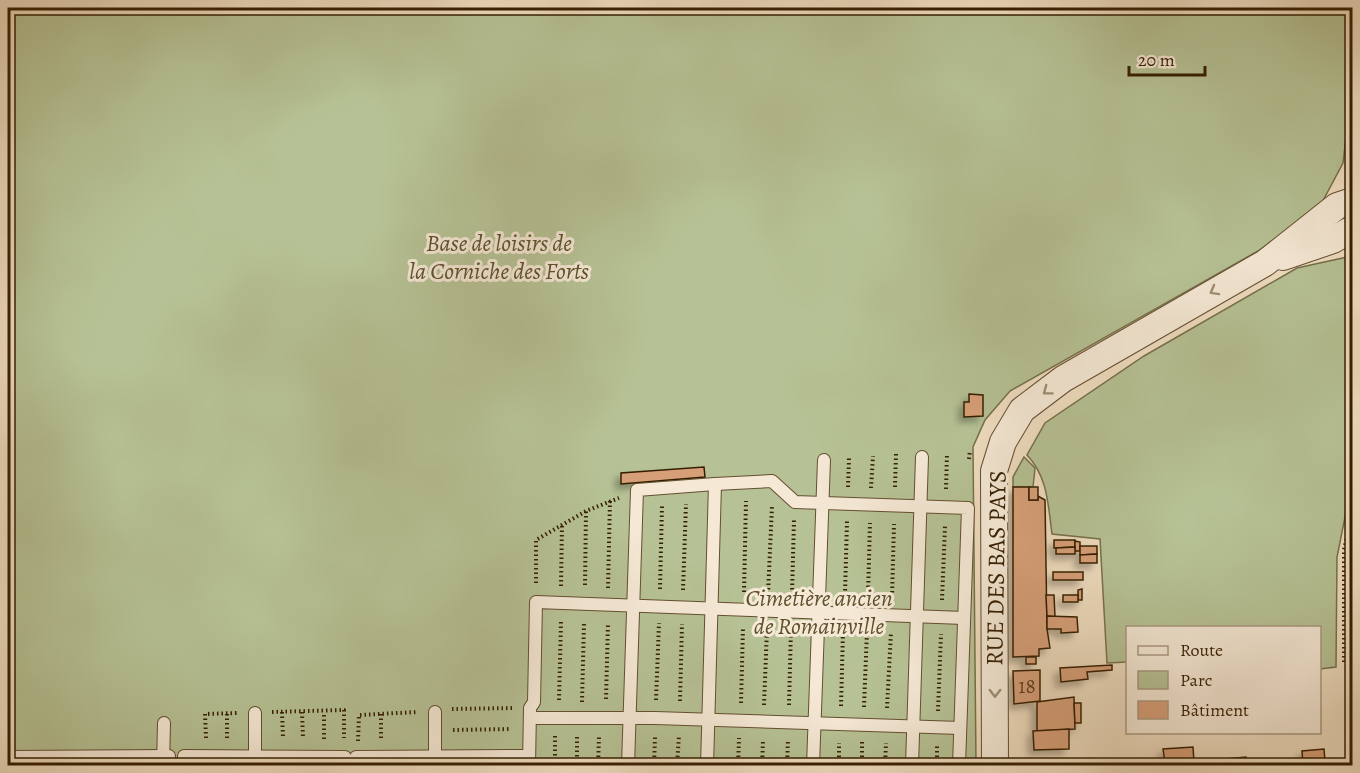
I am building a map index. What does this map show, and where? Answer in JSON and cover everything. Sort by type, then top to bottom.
[{"type":"street","points":[[1345,203],[1353,180]]},
{"type":"street","name":"RUE DES BAS PAYS","points":[[995,765],[994,471],[1003,442],[1022,410],[1063,379],[1265,263],[1345,203]]},
{"type":"street","name":"RUE DES BAS PAYS","points":[[1265,263],[1333,240],[1353,229]]},
{"type":"lane","points":[[912,765],[922,457]]},
{"type":"lane","points":[[813,765],[824,460]]},
{"type":"lane","points":[[628,765],[637,490],[772,481],[795,502],[968,508],[959,765]]},
{"type":"lane","points":[[706,765],[713,610],[715,484]]},
{"type":"lane","points":[[184,765],[184,756],[255,761],[529,761],[530,708],[534,702],[536,602],[964,618]]},
{"type":"lane","points":[[435,712],[435,761]]},
{"type":"lane","points":[[255,713],[255,761]]},
{"type":"lane","points":[[530,724],[555,718],[629,717],[960,728]]},
{"type":"lane","points":[[8,757],[43,761],[165,759],[164,723]]},
{"type":"path","points":[[536,602],[536,540],[610,499],[637,494]]},
{"type":"path","points":[[787,765],[795,502]]},
{"type":"path","points":[[1344,662],[1344,550],[1353,513]]},
{"type":"path","points":[[205,714],[344,710],[351,760]]},
{"type":"path","points":[[555,718],[555,765]]},
{"type":"path","points":[[577,718],[577,765]]},
{"type":"path","points":[[598,718],[598,765]]},
{"type":"path","points":[[435,731],[530,724]]},
{"type":"green space","name":"Base de loisirs de la Corniche des Forts","points":[[8,8],[1352,8],[1352,86],[1343,163],[1318,210],[1258,251],[1010,391],[985,420],[973,447],[976,765],[8,765]]},
{"type":"green space","points":[[1352,256],[1352,482],[1337,557],[1336,667],[1321,669],[1321,626],[1126,626],[1126,662],[1107,663],[1100,539],[1052,534],[1043,482],[1027,455],[1045,423],[1144,356],[1297,268]]},
{"type":"green space","points":[[1024,457],[1035,468],[1033,487],[1013,487],[1013,477]]},
{"type":"building","points":[[969,394],[983,395],[983,416],[964,417],[964,402],[969,402]]},
{"type":"building","points":[[704,467],[705,477],[621,484],[621,473]]},
{"type":"building","points":[[1013,487],[1029,487],[1029,500],[1038,500],[1038,496],[1045,500],[1047,629],[1050,648],[1039,649],[1039,656],[1013,657]]},
{"type":"building","points":[[1029,487],[1038,487],[1038,500],[1029,500]]},
{"type":"building","points":[[1054,540],[1075,540],[1075,547],[1054,548]]},
{"type":"building","points":[[1075,541],[1080,542],[1080,551],[1075,551]]},
{"type":"building","points":[[1080,546],[1097,546],[1097,554],[1080,555]]},
{"type":"building","points":[[1075,547],[1075,554],[1056,554],[1056,548]]},
{"type":"building","points":[[1097,554],[1097,563],[1080,563],[1080,555]]},
{"type":"building","points":[[1053,572],[1083,572],[1083,580],[1053,580]]},
{"type":"building","points":[[1082,589],[1082,600],[1078,600],[1078,590]]},
{"type":"building","points":[[1046,595],[1054,595],[1055,617],[1047,616]]},
{"type":"building","points":[[1063,595],[1078,595],[1078,602],[1063,602]]},
{"type":"building","points":[[1047,616],[1077,617],[1078,632],[1061,633],[1061,629],[1047,629]]},
{"type":"building","points":[[1026,657],[1036,657],[1036,664],[1026,664]]},
{"type":"building","points":[[1112,665],[1112,670],[1087,672],[1088,679],[1061,682],[1060,668]]},
{"type":"building","points":[[1040,670],[1040,701],[1014,704],[1013,671]]},
{"type":"building","points":[[1074,697],[1075,729],[1037,731],[1037,702]]},
{"type":"building","points":[[1074,703],[1081,703],[1081,723],[1075,723]]},
{"type":"building","points":[[1069,729],[1069,749],[1034,750],[1033,731]]},
{"type":"building","points":[[1193,747],[1194,762],[1165,762],[1163,749]]},
{"type":"building","points":[[1324,749],[1325,761],[1303,764],[1302,751]]},
{"type":"building","points":[[1246,757],[1248,766],[1216,766],[1215,760]]},
{"type":"building","points":[[1215,760],[1216,766],[1178,766],[1177,764]]},
{"type":"building","points":[[1171,762],[1171,766],[1050,766]]},
{"type":"park label","name":"Cimetière ancien de Romainville","points":[[819,612]]}]
